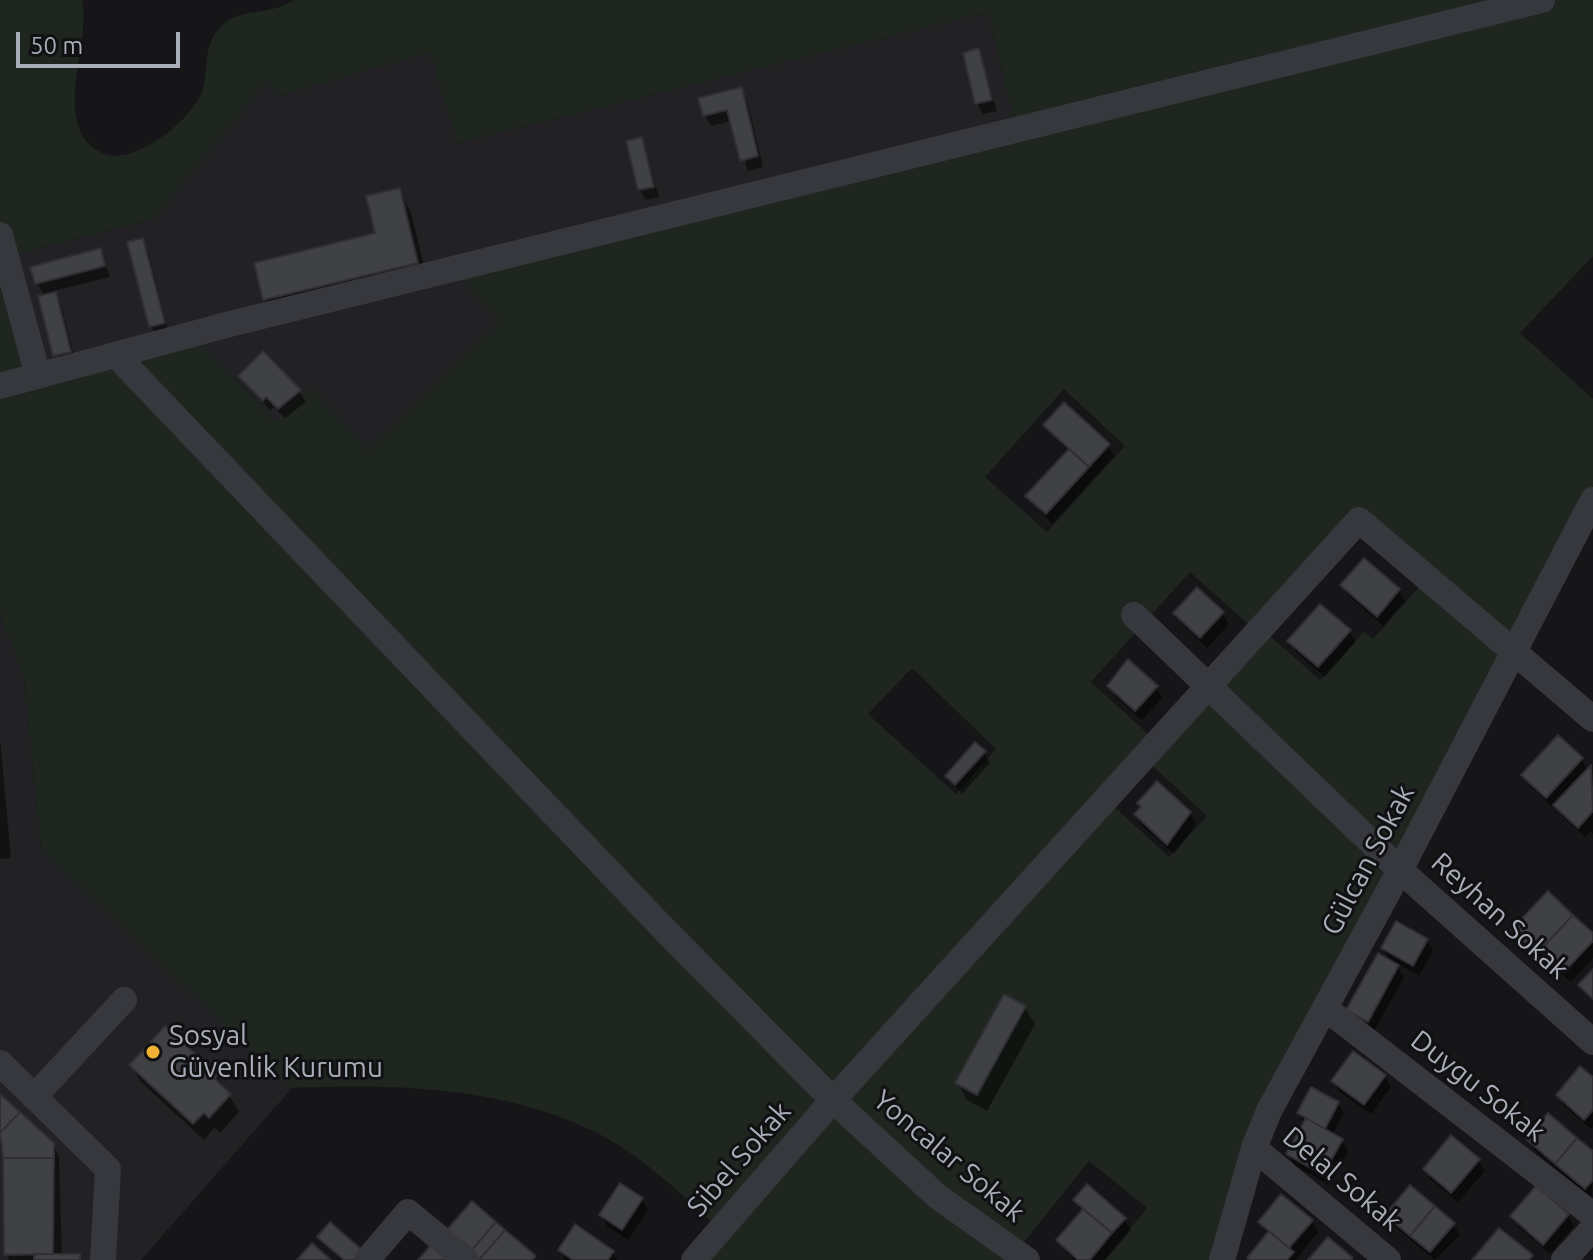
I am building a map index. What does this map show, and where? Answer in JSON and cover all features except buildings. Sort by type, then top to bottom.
[{"type":"street","points":[[0,386],[1542,0]]},
{"type":"street","points":[[0,235],[38,376]]},
{"type":"street","name":"Yoncalar Sokak","points":[[116,355],[661,926],[833,1100],[937,1196],[1020,1258]]},
{"type":"street","name":"Gülcan Sokak","points":[[1222,1260],[1254,1148],[1269,1111],[1400,870],[1593,500]]},
{"type":"street","name":"Sibel Sokak","points":[[694,1260],[833,1100],[1359,520],[1516,651]]},
{"type":"street","name":"Reyhan Sokak","points":[[1134,615],[1400,870],[1593,1042]]},
{"type":"street","points":[[1516,651],[1593,719]]},
{"type":"street","points":[[34,1097],[124,1000]]},
{"type":"street","name":"Duygu Sokak","points":[[1325,1008],[1593,1215]]},
{"type":"street","points":[[0,1063],[108,1169],[103,1260]]},
{"type":"street","name":"Delal Sokak","points":[[1254,1148],[1388,1260]]},
{"type":"street","points":[[367,1260],[408,1212],[466,1260]]},
{"type":"street","points":[[1564,1260],[1593,1228]]},
{"type":"shaded area","points":[[0,0],[82,0],[83,31],[75,91],[77,121],[80,131],[93,148],[115,156],[130,153],[161,138],[198,101],[211,40],[221,26],[237,16],[276,8],[294,0],[1593,0],[1593,256],[1520,333],[1593,399],[1593,500],[1325,1008],[1222,1260],[1104,1260],[1147,1208],[1089,1161],[1016,1252],[1015,1260],[694,1260],[720,1229],[645,1164],[595,1132],[522,1105],[447,1091],[370,1087],[292,1088],[41,850],[24,679],[0,613]],"holes":[[[988,12],[1016,130],[454,269],[500,323],[368,449],[311,389],[276,421],[191,335],[38,375],[7,256],[154,219],[265,83],[282,95],[430,52],[457,143]],[[1064,389],[1125,446],[1047,532],[985,477]],[[1359,520],[1428,577],[1373,639],[1364,632],[1320,680],[1261,628]],[[1190,572],[1257,632],[1157,742],[1091,682]],[[912,668],[996,749],[956,794],[868,714]],[[1144,758],[1207,816],[1169,857],[1106,799]]]},
{"type":"shaded area","points":[[988,12],[1016,130],[455,270],[500,323],[368,449],[311,389],[277,422],[191,335],[38,376],[7,256],[154,219],[266,82],[283,95],[431,51],[457,143]]},
{"type":"shaded area","points":[[0,613],[24,679],[41,850],[292,1088],[141,1260],[0,1260]]},
{"type":"place","name":"Sosyal Güvenlik Kurumu","points":[[153,1052]]}]
